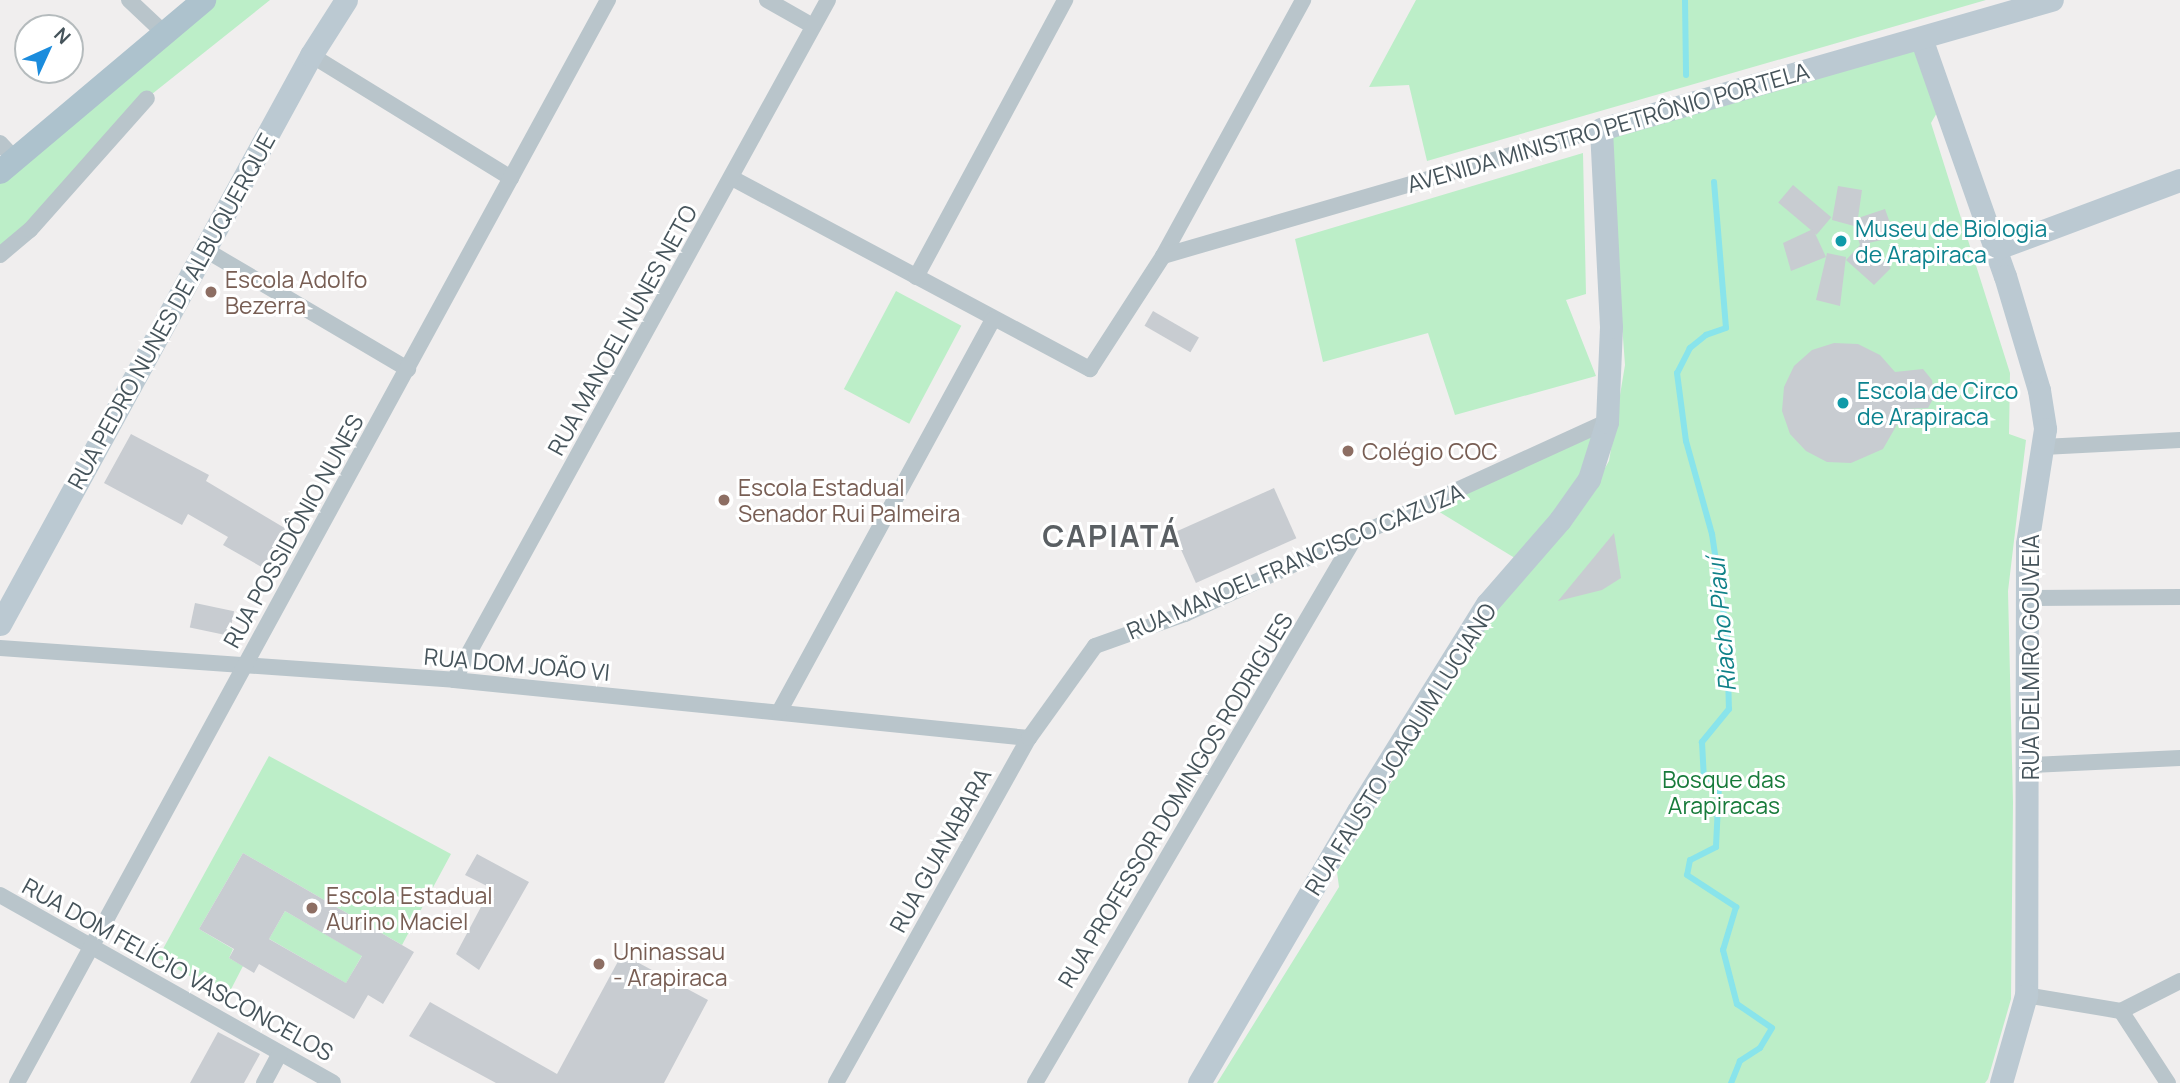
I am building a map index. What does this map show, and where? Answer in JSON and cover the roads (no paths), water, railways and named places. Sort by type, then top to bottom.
[{"type":"main road","points":[[5,158],[204,0]]},
{"type":"street","points":[[129,0],[164,33]]},
{"type":"street","name":"RUA PEDRO NUNES DE ALBUQUERQUE","points":[[0,624],[311,55],[346,0]]},
{"type":"street","name":"RUA POSSIDÔNIO NUNES","points":[[17,1083],[608,0]]},
{"type":"street","points":[[767,0],[813,26]]},
{"type":"street","name":"RUA MANOEL NUNES NETO","points":[[454,680],[828,0]]},
{"type":"street","points":[[916,277],[1065,0]]},
{"type":"street","points":[[732,178],[1090,369],[1163,256],[1303,0]]},
{"type":"street","name":"AVENIDA MINISTRO PETRÔNIO PORTELA","points":[[1163,256],[2052,0]]},
{"type":"street","name":"RUA DELMIRO GOUVEIA","points":[[1921,38],[1995,249],[2039,390],[2043,447],[2027,544],[2030,765],[2026,995],[2002,1082]]},
{"type":"street","points":[[311,55],[511,178]]},
{"type":"street","points":[[0,255],[30,230],[147,98]]},
{"type":"street","name":"RUA FAUSTO JOAQUIM LUCIANO","points":[[1199,1083],[1487,604],[1560,520],[1589,479],[1607,422],[1611,327],[1601,129]]},
{"type":"street","points":[[1995,249],[2180,180]]},
{"type":"street","points":[[204,249],[408,369]]},
{"type":"street","points":[[779,712],[993,319]]},
{"type":"street","name":"RUA MANOEL FRANCISCO CAZUZA","points":[[1095,646],[1185,614],[1607,422]]},
{"type":"street","points":[[2043,447],[2180,440]]},
{"type":"street","name":"RUA PROFESSOR DOMINGOS RODRIGUES","points":[[1035,1083],[1354,539]]},
{"type":"street","points":[[2027,598],[2180,597]]},
{"type":"street","name":"RUA GUANABARA","points":[[836,1083],[1029,738],[1095,646]]},
{"type":"street","name":"RUA DOM JOÃO VI","points":[[0,648],[454,680],[1029,738]]},
{"type":"street","points":[[2030,765],[2180,758]]},
{"type":"street","name":"RUA DOM FELÍCIO VASCONCELOS","points":[[0,895],[333,1083]]},
{"type":"street","points":[[2026,995],[2121,1011],[2180,981]]},
{"type":"street","points":[[2121,1011],[2168,1083]]},
{"type":"street","points":[[264,1083],[280,1053]]},
{"type":"waterway","name":"Riacho Piauí","points":[[1685,0],[1686,75]]},
{"type":"waterway","name":"Riacho Piauí","points":[[1714,182],[1726,328],[1706,335],[1690,348],[1677,373],[1686,441],[1712,534],[1727,635],[1729,709],[1702,742],[1704,775],[1719,785],[1716,847],[1690,860],[1687,875],[1736,907],[1723,950],[1737,1004],[1772,1028],[1760,1048],[1740,1061],[1731,1083]]},
{"type":"place","name":"Museu de Biologia de Arapiraca","points":[[1841,241]]},
{"type":"place","name":"Escola Adolfo Bezerra","points":[[211,292]]},
{"type":"place","name":"Escola de Circo de Arapiraca","points":[[1843,403]]},
{"type":"place","name":"Colégio COC","points":[[1348,451]]},
{"type":"place","name":"Escola Estadual Senador Rui Palmeira","points":[[724,500]]},
{"type":"place","name":"Escola Estadual Aurino Maciel","points":[[312,908]]},
{"type":"place","name":"Uninassau - Arapiraca","points":[[599,964]]},
{"type":"district","name":"CAPIATÁ","points":[[1112,536]]},
{"type":"park label","name":"Bosque das Arapiracas","points":[[1724,792]]}]
